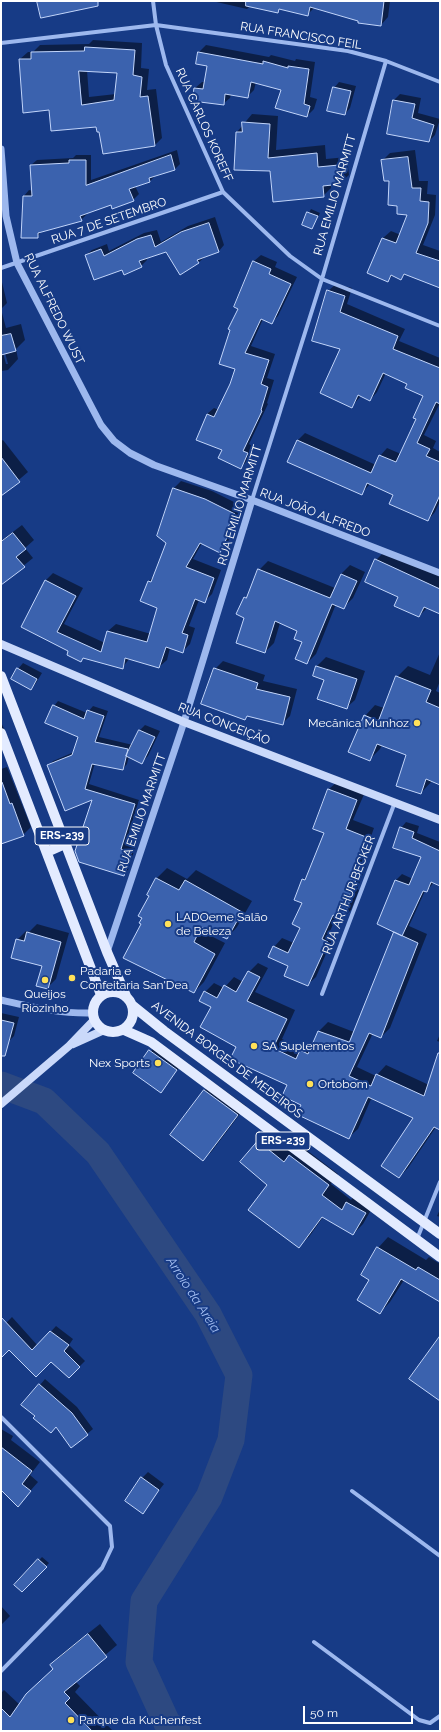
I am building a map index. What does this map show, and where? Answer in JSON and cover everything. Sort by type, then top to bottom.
[{"type":"main road","name":"RUA CONCEIÇÃO","points":[[1,644],[184,722],[440,820]]},
{"type":"main road","name":"ERS-239","points":[[1,676],[107,952],[126,996]]},
{"type":"main road","name":"ERS-239","points":[[1,733],[101,995]]},
{"type":"main road","points":[[47,852],[66,844]]},
{"type":"main road","points":[[1,1104],[69,1046],[104,1030],[117,1032],[124,1030],[132,1020],[134,1013],[133,1006],[126,996],[114,991],[101,995],[96,1000],[94,1017],[69,1046]]},
{"type":"main road","name":"AVENIDA BORGES DE MEDEIROS","points":[[133,1006],[164,1032],[440,1234]]},
{"type":"main road","points":[[94,1017],[104,1030]]},
{"type":"main road","name":"ERS-239","points":[[124,1030],[151,1042],[440,1257]]},
{"type":"street","name":"RUA CARLOS KOREFF","points":[[153,1],[156,25],[166,65],[223,192],[290,256],[322,279],[440,326]]},
{"type":"street","name":"RUA FRANCISCO FEIL","points":[[1,43],[156,25],[348,51],[386,61],[440,82]]},
{"type":"street","name":"RUA EMILIO MARMITT","points":[[107,952],[184,722],[322,279],[386,61]]},
{"type":"street","name":"RUA ALFREDO WUST","points":[[1,149],[6,216],[17,263],[90,404]]},
{"type":"street","name":"RUA 7 DE SETEMBRO","points":[[1,268],[223,192]]},
{"type":"street","name":"RUA JOÃO ALFREDO","points":[[90,404],[101,425],[114,442],[130,453],[154,465],[252,500],[440,573]]},
{"type":"street","name":"RUA ARTHUR BECKER","points":[[322,994],[395,802]]},
{"type":"street","points":[[1,1000],[37,1009],[94,1017]]},
{"type":"street","points":[[416,1240],[440,1182]]},
{"type":"street","points":[[1,1417],[110,1526],[112,1547],[102,1568],[1,1671]]},
{"type":"street","points":[[352,1491],[440,1556]]},
{"type":"street","points":[[314,1642],[419,1720],[430,1723],[440,1716]]},
{"type":"building","points":[[37,1],[98,1],[98,6],[41,18]]},
{"type":"building","points":[[246,1],[384,1],[381,26],[358,23],[358,21],[310,7],[308,16],[279,9],[278,13],[246,6]]},
{"type":"building","points":[[85,47],[135,50],[133,75],[142,77],[140,97],[148,96],[155,146],[103,154],[99,132],[97,132],[96,127],[51,131],[49,110],[23,113],[19,59],[31,59],[31,52],[84,51]],"holes":[[[79,71],[117,73],[114,100],[82,105]]]},
{"type":"building","points":[[198,52],[263,64],[263,61],[288,68],[288,66],[309,69],[304,104],[310,106],[307,117],[275,108],[281,90],[251,82],[248,98],[225,94],[224,105],[192,101],[194,88],[203,89],[207,66],[196,64]]},
{"type":"building","points":[[333,87],[351,91],[345,115],[327,111]]},
{"type":"building","points":[[393,100],[415,104],[412,118],[434,125],[429,142],[387,134]]},
{"type":"building","points":[[242,122],[270,124],[268,158],[317,153],[318,167],[339,165],[341,184],[323,186],[324,197],[273,202],[270,171],[234,170],[236,132],[242,132]]},
{"type":"building","points":[[171,155],[175,170],[149,178],[150,182],[129,189],[134,201],[112,209],[111,205],[80,216],[82,221],[38,233],[38,238],[21,238],[23,196],[32,196],[30,165],[69,163],[69,160],[86,160],[86,185]]},
{"type":"building","points":[[408,157],[412,188],[421,188],[420,201],[429,202],[428,223],[416,253],[440,261],[440,288],[404,274],[401,280],[391,275],[388,282],[367,273],[382,238],[396,243],[407,215],[397,214],[397,206],[388,205],[389,181],[384,181],[381,160]]},
{"type":"building","points":[[307,212],[318,216],[312,229],[302,225]]},
{"type":"building","points":[[209,223],[219,252],[197,260],[199,263],[180,275],[166,252],[139,261],[142,267],[124,275],[122,270],[94,280],[85,255],[101,249],[104,256],[137,239],[151,235],[155,247],[181,232]]},
{"type":"building","points":[[253,261],[271,269],[269,274],[291,284],[272,324],[261,319],[245,353],[269,360],[261,384],[268,387],[261,410],[262,411],[243,451],[248,453],[241,469],[218,458],[222,450],[196,440],[207,414],[214,417],[230,384],[235,369],[219,364],[230,330],[228,329],[238,309],[234,307]]},
{"type":"building","points":[[327,290],[345,296],[340,312],[398,336],[393,349],[440,368],[440,404],[436,402],[417,443],[430,449],[426,456],[440,462],[440,495],[428,521],[389,504],[393,495],[367,483],[362,495],[287,462],[297,440],[371,473],[379,455],[396,462],[416,419],[413,418],[423,396],[405,388],[407,384],[383,373],[370,401],[358,395],[352,408],[320,393],[340,349],[312,341]]},
{"type":"building","points":[[11,334],[16,351],[1,355],[1,336]]},
{"type":"building","points":[[1,457],[20,482],[1,496]]},
{"type":"building","points":[[173,488],[205,499],[235,514],[226,531],[229,533],[220,553],[200,543],[186,567],[214,578],[205,603],[195,599],[182,633],[188,635],[183,653],[166,647],[159,668],[125,658],[123,669],[83,658],[81,662],[67,655],[68,651],[21,627],[45,580],[76,596],[57,632],[101,652],[107,631],[147,642],[157,608],[140,601],[148,581],[151,582],[166,543],[157,536]]},
{"type":"building","points":[[13,533],[26,549],[16,557],[25,567],[1,585],[1,542]]},
{"type":"building","points":[[375,559],[440,589],[440,614],[424,607],[419,617],[394,606],[398,597],[365,582]]},
{"type":"building","points":[[258,569],[330,598],[341,574],[357,581],[344,609],[332,604],[307,664],[295,659],[302,642],[294,639],[297,631],[275,621],[265,653],[236,643],[244,618],[236,614],[244,597],[246,598]]},
{"type":"building","points":[[316,666],[357,679],[347,709],[317,699],[324,680],[313,676]]},
{"type":"building","points":[[17,668],[37,679],[31,690],[11,679]]},
{"type":"building","points":[[214,668],[258,683],[256,689],[290,697],[283,725],[247,716],[245,720],[201,704]]},
{"type":"building","points":[[396,676],[431,690],[426,702],[440,708],[440,785],[426,779],[421,794],[396,786],[406,755],[377,744],[370,761],[348,752],[364,715],[378,721]]},
{"type":"building","points":[[53,705],[84,719],[87,710],[104,716],[95,742],[128,749],[123,770],[92,764],[85,789],[135,804],[121,849],[131,853],[124,876],[79,862],[75,851],[92,800],[65,811],[47,765],[72,755],[78,737],[45,723]]},
{"type":"building","points":[[139,730],[155,737],[142,764],[126,756]]},
{"type":"building","points":[[1,782],[10,804],[12,803],[24,836],[1,844]]},
{"type":"building","points":[[328,789],[357,800],[346,829],[366,837],[353,873],[358,875],[349,897],[351,898],[343,919],[333,915],[322,939],[328,942],[308,986],[284,976],[288,966],[268,957],[273,946],[288,953],[300,928],[292,924],[302,903],[294,900],[302,879],[305,880],[324,833],[313,829]]},
{"type":"building","points":[[400,827],[414,832],[412,838],[440,851],[440,886],[431,882],[427,892],[423,891],[402,936],[377,924],[395,880],[409,885],[421,857],[393,848]]},
{"type":"building","points":[[156,878],[179,890],[185,880],[242,912],[227,939],[201,927],[194,942],[215,954],[194,993],[123,958],[141,924],[139,923],[142,918],[138,916],[149,896],[147,895]]},
{"type":"building","points":[[27,932],[61,942],[48,989],[36,986],[42,966],[11,958],[16,939],[24,941]]},
{"type":"building","points":[[394,932],[418,943],[381,1038],[369,1033],[349,1076],[371,1086],[376,1074],[424,1096],[438,1053],[440,1053],[440,1130],[434,1127],[399,1178],[381,1166],[413,1118],[368,1097],[349,1139],[296,1114],[301,1105],[282,1096],[287,1085],[230,1059],[236,1047],[200,1027],[211,1007],[199,1001],[204,991],[217,998],[224,985],[236,992],[248,971],[260,977],[247,1001],[287,1019],[273,1048],[296,1059],[300,1050],[308,1054],[318,1031],[349,1042]]},
{"type":"building","points":[[1,1020],[14,1023],[5,1056],[1,1056]]},
{"type":"building","points":[[149,1050],[177,1070],[161,1093],[133,1073]]},
{"type":"building","points":[[204,1090],[238,1115],[203,1161],[170,1135]]},
{"type":"building","points":[[258,1141],[284,1162],[289,1155],[329,1185],[322,1195],[342,1210],[346,1202],[366,1213],[353,1235],[322,1217],[299,1248],[248,1210],[267,1185],[240,1162]]},
{"type":"building","points":[[377,1247],[416,1270],[418,1267],[440,1280],[440,1302],[401,1279],[380,1314],[357,1300],[369,1280],[361,1275]]},
{"type":"building","points":[[1,1317],[32,1350],[50,1331],[69,1345],[64,1351],[80,1367],[69,1378],[51,1362],[36,1377],[9,1350],[1,1358]]},
{"type":"building","points":[[440,1336],[440,1401],[409,1379]]},
{"type":"building","points":[[39,1384],[72,1413],[88,1435],[71,1448],[56,1427],[51,1433],[33,1418],[35,1416],[21,1405]]},
{"type":"building","points":[[1,1447],[32,1471],[22,1484],[31,1491],[18,1507],[1,1490]]},
{"type":"building","points":[[141,1477],[159,1490],[143,1514],[125,1501]]},
{"type":"building","points":[[38,1559],[47,1567],[22,1592],[14,1585]]},
{"type":"building","points":[[88,1634],[107,1657],[64,1692],[70,1698],[65,1703],[92,1731],[1,1731],[1,1708],[10,1717],[26,1694],[53,1669],[50,1665]]},
{"type":"waterway","name":"Arroio da Areia","points":[[1,1085],[44,1101],[98,1153],[208,1314],[239,1375],[231,1440],[209,1497],[144,1601],[139,1662],[167,1723],[177,1731]]},
{"type":"place","name":"Mecânica Munhoz","points":[[417,723]]},
{"type":"place","name":"LADOeme Salão de Beleza","points":[[168,924]]},
{"type":"place","name":"Padaria e Confeitaria San'Dea","points":[[72,978]]},
{"type":"place","name":"Queijos Riozinho","points":[[45,980]]},
{"type":"place","name":"SA Suplementos","points":[[254,1046]]},
{"type":"place","name":"Nex Sports","points":[[158,1063]]},
{"type":"place","name":"Ortobom","points":[[310,1084]]},
{"type":"place","name":"Parque da Kuchenfest","points":[[71,1720]]}]
